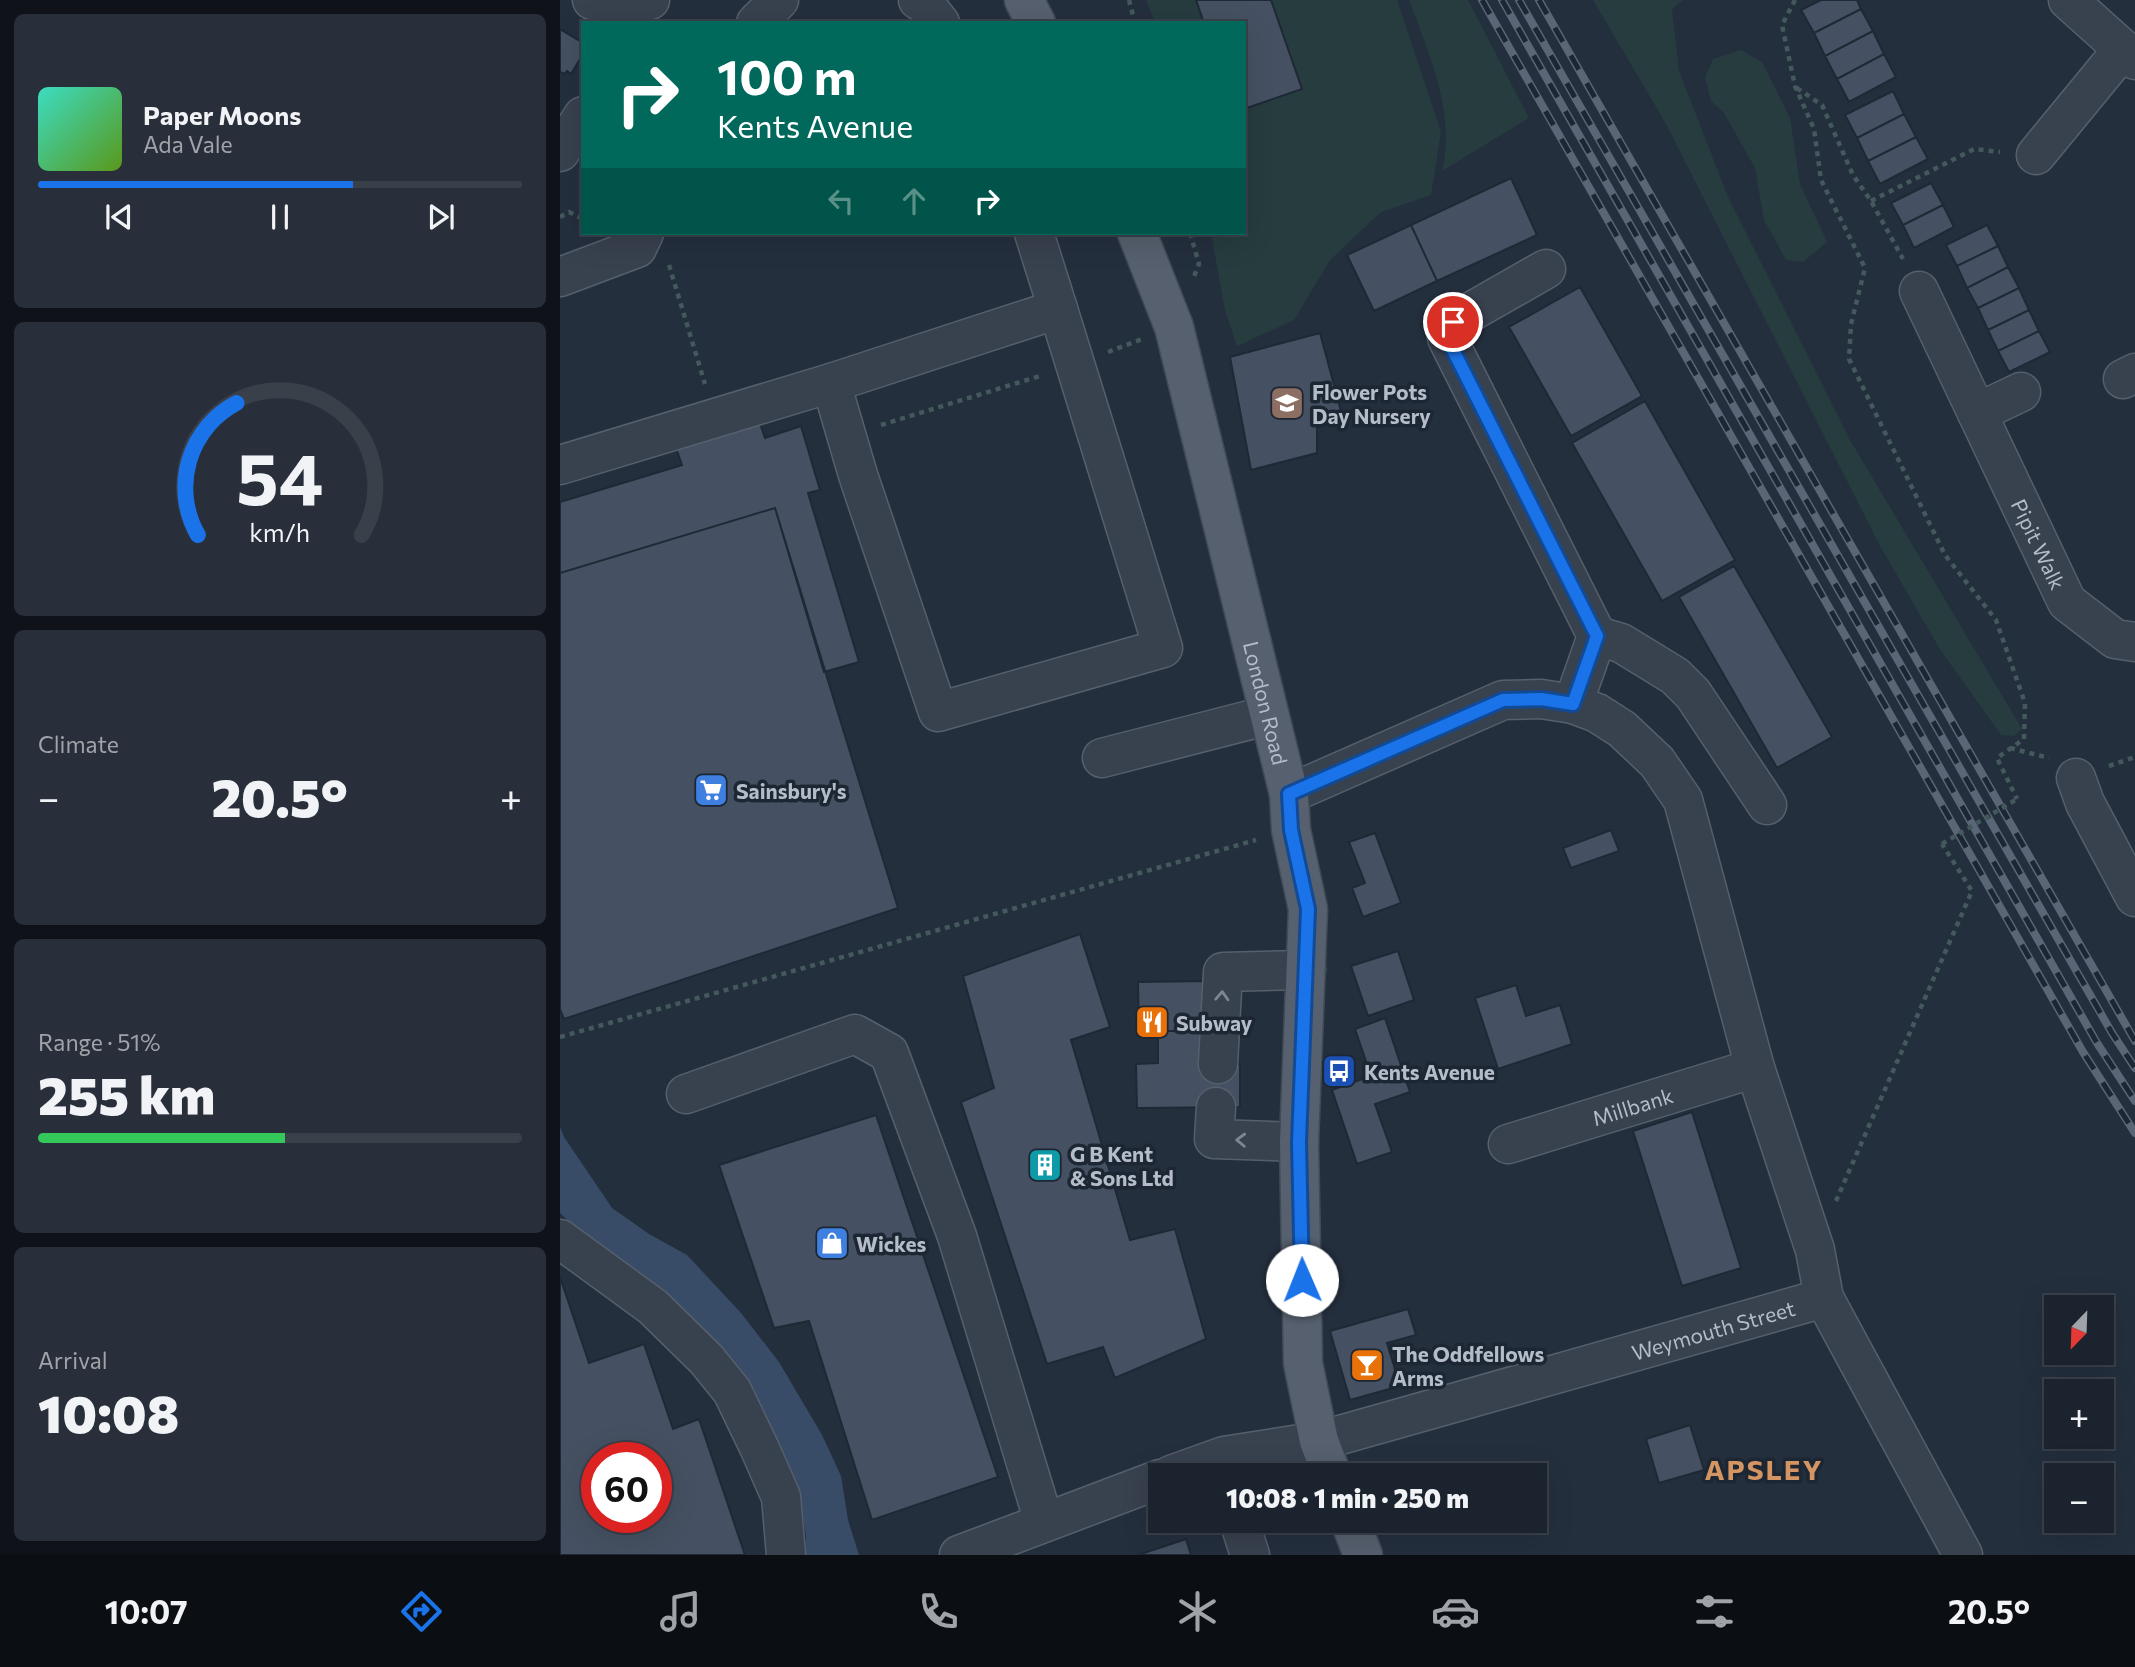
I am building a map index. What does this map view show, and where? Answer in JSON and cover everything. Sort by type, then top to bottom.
[{"type":"main road","points":[[1024,0],[1035,21]]},
{"type":"main road","name":"London Road","points":[[1137,235],[1174,327],[1269,715],[1308,909],[1299,1142],[1303,1363],[1326,1458]]},
{"type":"main road","points":[[1355,1533],[1363,1555]]},
{"type":"street","points":[[592,0],[622,7],[650,0]]},
{"type":"street","points":[[643,21],[656,0]]},
{"type":"street","points":[[759,21],[779,0]]},
{"type":"street","points":[[918,0],[925,4],[938,21]]},
{"type":"street","points":[[2036,155],[2129,55],[2068,0]]},
{"type":"street","points":[[560,152],[581,119]]},
{"type":"street","points":[[831,383],[858,475],[938,712],[1163,648],[1035,235]]},
{"type":"street","points":[[560,278],[640,240]]},
{"type":"street","points":[[1546,269],[1453,322],[1446,330],[1447,338],[1597,636],[1573,704]]},
{"type":"street","name":"Pipit Walk","points":[[1919,291],[2067,602],[2115,639],[2135,642]]},
{"type":"street","points":[[560,465],[831,383],[1058,309]]},
{"type":"street","points":[[1977,413],[2021,392]]},
{"type":"street","points":[[1597,636],[1621,643],[1675,677],[1693,694],[1767,806]]},
{"type":"street","points":[[1290,812],[1503,700],[1541,699],[1573,704],[1597,713],[1622,729],[1657,762],[1683,800],[1755,1068],[1815,1250],[1824,1298],[1963,1555]]},
{"type":"street","points":[[1102,758],[1269,715]]},
{"type":"street","points":[[2076,778],[2085,803],[2135,897]]},
{"type":"street","points":[[1218,1064],[1223,972],[1306,970]]},
{"type":"street","points":[[686,1094],[855,1034],[889,1053],[957,1236],[1040,1509],[1041,1523]]},
{"type":"street","name":"Millbank","points":[[1508,1144],[1755,1068]]},
{"type":"street","points":[[1216,1107],[1214,1139],[1299,1142]]},
{"type":"street","points":[[560,1239],[653,1307],[706,1359],[732,1391],[760,1447],[780,1497],[786,1555]]},
{"type":"street","name":"Weymouth Street","points":[[1264,1463],[1326,1458],[1824,1298]]},
{"type":"street","points":[[959,1555],[1148,1483]]},
{"type":"street","points":[[1243,1533],[1250,1555]]},
{"type":"path","points":[[1129,0],[1134,21]]},
{"type":"path","points":[[1795,0],[1782,25],[1795,86],[1814,130],[1821,180],[1865,268],[1851,324],[1850,359],[1945,555],[1996,620],[2025,703],[2024,739],[1997,758],[2017,799],[1942,844],[1972,891],[1815,1250]]},
{"type":"path","points":[[1795,86],[1822,105],[1853,175],[1871,201],[1919,291]]},
{"type":"path","points":[[1871,201],[1974,149],[2036,155]]},
{"type":"path","points":[[560,217],[569,212],[581,218]]},
{"type":"path","points":[[640,240],[668,263],[716,417]]},
{"type":"path","points":[[560,1037],[1290,812]]},
{"type":"green space","points":[[1146,0],[1397,0],[1441,132],[1431,195],[1381,212],[1330,260],[1294,320],[1237,346],[1225,310],[1211,235],[1246,235],[1246,21],[1154,21]]},
{"type":"green space","points":[[1409,0],[1468,0],[1529,118],[1442,171],[1446,127],[1443,106],[1432,63]]},
{"type":"green space","points":[[1593,0],[1683,0],[1672,9],[1679,71],[1728,197],[1850,440],[2022,729],[2014,736],[2001,735],[1941,651],[1880,546],[1665,122]]},
{"type":"green space","points":[[1741,50],[1762,62],[1790,118],[1800,184],[1827,242],[1803,262],[1786,260],[1764,220],[1755,168],[1724,113],[1711,101],[1705,77],[1713,59]]},
{"type":"water","points":[[560,1127],[612,1208],[649,1234],[687,1255],[741,1313],[779,1362],[822,1435],[841,1476],[848,1520],[859,1555],[805,1555],[806,1536],[799,1492],[601,1252],[560,1213]]},
{"type":"building","points":[[1196,0],[1271,0],[1302,89],[1246,108],[1246,21],[1203,21]]},
{"type":"building","points":[[1821,0],[1857,0],[1861,9],[1814,33],[1801,10]]},
{"type":"building","points":[[1861,9],[1873,31],[1825,56],[1814,33]]},
{"type":"building","points":[[560,29],[581,42],[581,57],[571,74],[567,71],[565,74],[560,72]]},
{"type":"building","points":[[1873,31],[1884,54],[1837,79],[1825,56]]},
{"type":"building","points":[[1884,54],[1896,77],[1849,102],[1837,79]]},
{"type":"building","points":[[1893,91],[1904,114],[1857,138],[1845,115]]},
{"type":"building","points":[[1904,114],[1916,137],[1868,161],[1857,138]]},
{"type":"building","points":[[1916,137],[1928,159],[1880,184],[1868,161]]},
{"type":"building","points":[[1511,178],[1537,235],[1437,281],[1411,225]]},
{"type":"building","points":[[1931,183],[1943,205],[1903,225],[1891,203]]},
{"type":"building","points":[[1943,205],[1954,227],[1914,248],[1903,225]]},
{"type":"building","points":[[1411,225],[1437,281],[1374,311],[1347,255]]},
{"type":"building","points":[[1987,225],[1998,246],[1957,266],[1946,245]]},
{"type":"building","points":[[1998,246],[2008,267],[1967,288],[1957,266]]},
{"type":"building","points":[[2008,267],[2019,288],[1978,308],[1967,288]]},
{"type":"building","points":[[1580,287],[1642,396],[1571,436],[1509,327]]},
{"type":"building","points":[[2019,288],[2029,310],[1988,330],[1978,308]]},
{"type":"building","points":[[2029,310],[2039,331],[1998,351],[1988,330]]},
{"type":"building","points":[[2039,331],[2050,352],[2009,372],[1998,351]]},
{"type":"building","points":[[1320,333],[1341,411],[1317,420],[1317,453],[1251,470],[1230,357]]},
{"type":"building","points":[[1645,401],[1735,560],[1662,601],[1572,443]]},
{"type":"building","points":[[759,420],[765,438],[801,426],[820,490],[808,493],[859,662],[824,672],[775,508],[560,573],[560,502],[682,465],[675,445]]},
{"type":"building","name":"Sainsbury's","points":[[775,508],[898,908],[564,1019],[560,1009],[560,573]]},
{"type":"building","points":[[1734,566],[1832,737],[1777,768],[1679,597]]},
{"type":"building","points":[[1611,830],[1619,851],[1571,868],[1563,848]]},
{"type":"building","points":[[1375,833],[1401,903],[1363,917],[1352,888],[1365,883],[1349,842]]},
{"type":"building","name":"G B Kent & Sons Ltd","points":[[1080,934],[1110,1027],[1071,1040],[1130,1240],[1175,1229],[1206,1339],[1115,1378],[1103,1347],[1047,1364],[961,1102],[994,1088],[963,976]]},
{"type":"building","points":[[1398,951],[1414,1000],[1368,1016],[1351,966]]},
{"type":"building","points":[[1206,981],[1206,1031],[1139,1031],[1138,982]]},
{"type":"building","points":[[1516,985],[1526,1016],[1560,1005],[1572,1044],[1498,1069],[1475,998]]},
{"type":"building","points":[[1385,1018],[1410,1092],[1375,1104],[1392,1152],[1357,1164],[1332,1090],[1371,1076],[1355,1029]]},
{"type":"building","points":[[1158,1031],[1200,1031],[1200,1064],[1240,1064],[1240,1107],[1137,1108],[1136,1064],[1158,1063]]},
{"type":"building","points":[[1692,1112],[1741,1268],[1682,1286],[1633,1131]]},
{"type":"building","name":"Wickes","points":[[876,1115],[998,1477],[872,1520],[809,1321],[774,1328],[719,1165]]},
{"type":"building","points":[[560,1277],[589,1363],[644,1344],[673,1429],[699,1419],[745,1555],[560,1555]]},
{"type":"building","name":"The Oddfellows Arms","points":[[1408,1309],[1416,1335],[1387,1343],[1400,1386],[1350,1400],[1330,1331]]},
{"type":"building","points":[[1690,1425],[1704,1470],[1659,1483],[1646,1439]]},
{"type":"building","points":[[1186,1539],[1191,1555],[1138,1555]]},
{"type":"railway","points":[[1482,0],[2083,1052],[2135,1133]]},
{"type":"railway","points":[[1502,0],[2097,1043],[2135,1101]]},
{"type":"railway","points":[[1519,0],[2112,1033],[2135,1068]]},
{"type":"railway","points":[[1539,0],[2135,1041]]},
{"type":"place","name":"Flower Pots Day Nursery","points":[[1287,403]]},
{"type":"place","name":"Sainsbury's","points":[[711,790]]},
{"type":"place","name":"Subway","points":[[1152,1022]]},
{"type":"place","name":"Kents Avenue","points":[[1339,1071]]},
{"type":"place","name":"G B Kent & Sons Ltd","points":[[1045,1165]]},
{"type":"place","name":"Wickes","points":[[832,1243]]},
{"type":"place","name":"The Oddfellows Arms","points":[[1367,1365]]},
{"type":"district","name":"APSLEY","points":[[1764,1469]]},
{"type":"route","points":[[1302,1280],[1299,1142],[1308,909],[1291,830],[1289,794],[1503,700],[1541,699],[1573,704],[1597,636],[1447,338],[1446,330],[1453,322]]}]
